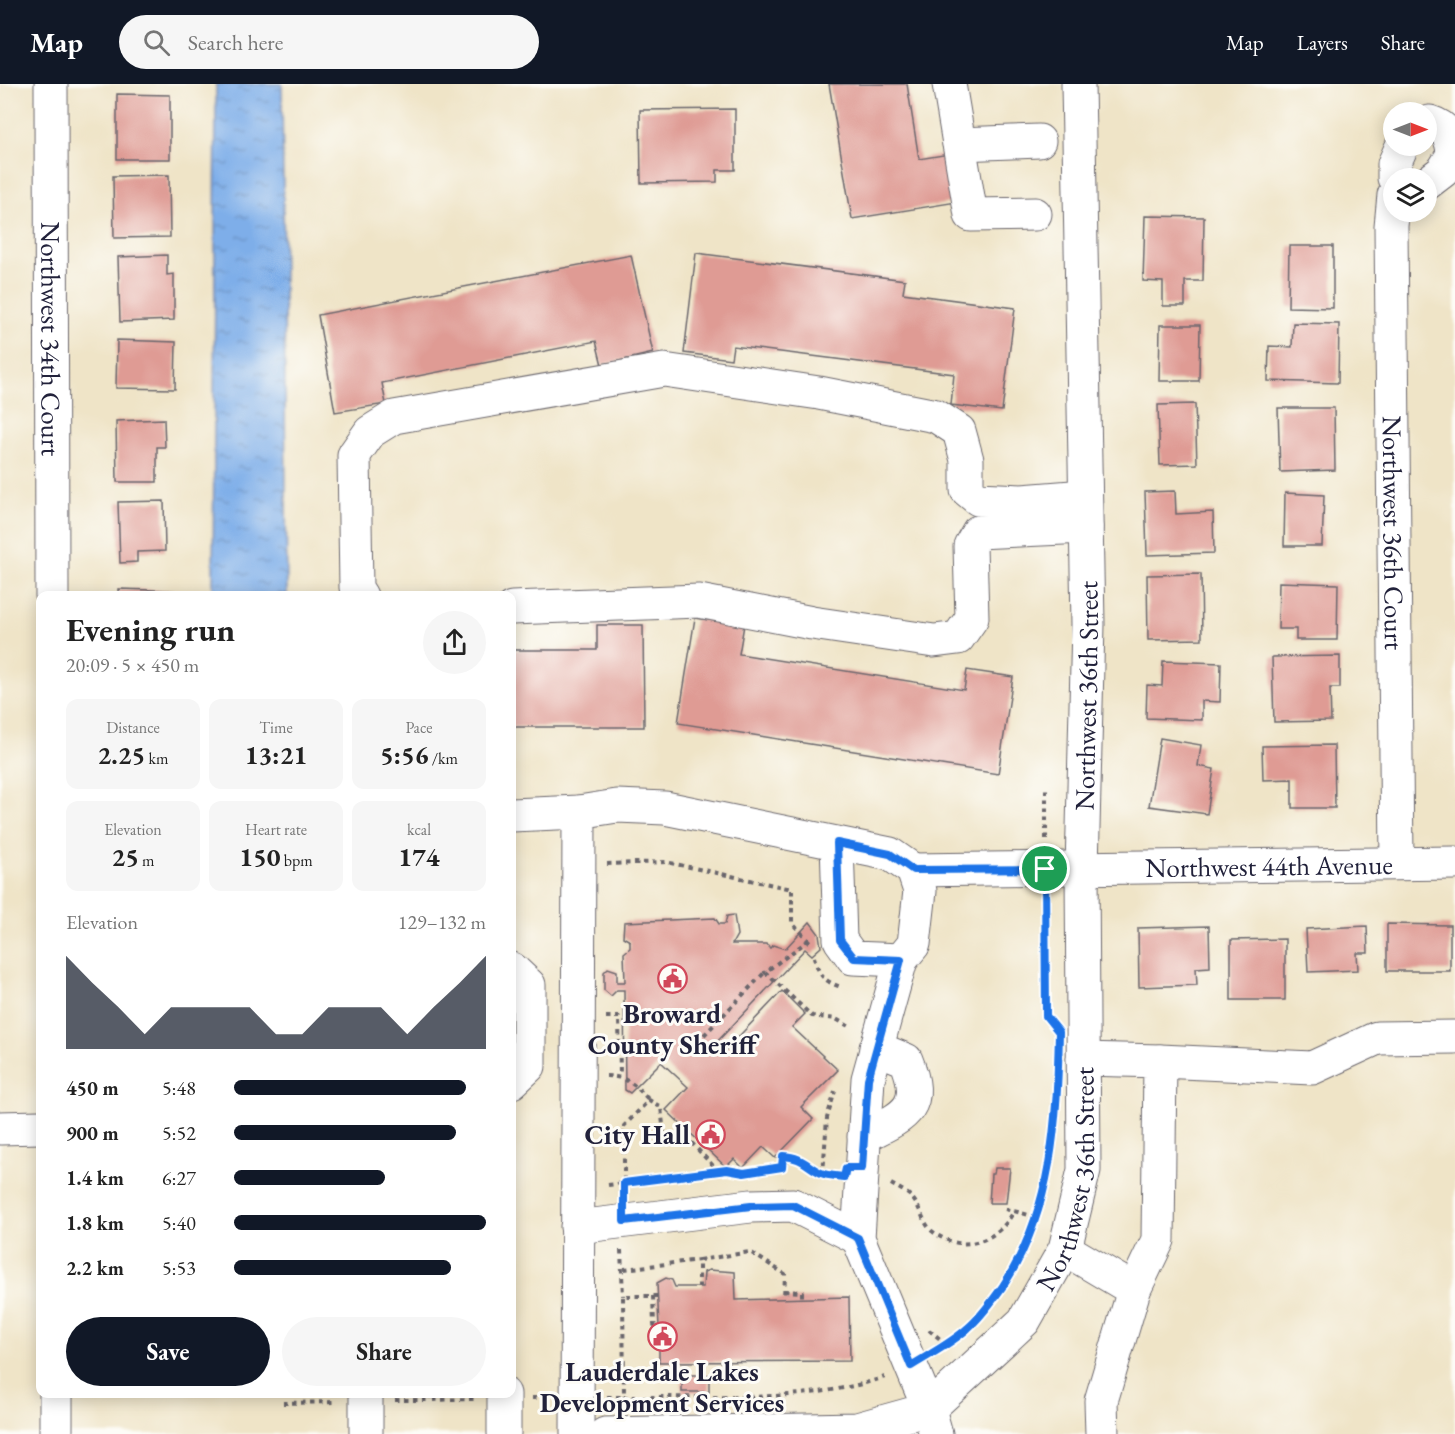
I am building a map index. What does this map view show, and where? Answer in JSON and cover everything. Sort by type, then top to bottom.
[{"type":"street","name":"Northwest 34th Court","points":[[51,84],[52,591]]},
{"type":"street","points":[[949,84],[972,215],[1035,214]]},
{"type":"street","name":"Northwest 36th Street","points":[[932,1422],[1024,1321],[1065,1249],[1084,1170],[1082,869],[1088,624],[1078,84]]},
{"type":"street","points":[[1437,120],[1448,133],[1454,151],[1443,171],[1437,176]]},
{"type":"street","points":[[959,144],[1039,141]]},
{"type":"street","name":"Northwest 36th Court","points":[[1391,222],[1397,863]]},
{"type":"street","points":[[358,591],[354,455],[370,432],[394,417],[664,370],[819,393],[936,416],[959,431],[968,460],[967,490],[978,500],[1022,501],[1086,512]]},
{"type":"street","points":[[516,608],[699,601],[812,623],[934,641],[958,638],[972,618],[970,546],[978,532],[1086,512]]},
{"type":"street","points":[[516,815],[579,812],[617,806],[664,808],[890,854],[913,870],[920,891],[914,944],[901,960],[860,1038],[868,1079],[858,1238],[932,1422],[857,1429],[605,1434]]},
{"type":"street","points":[[577,1434],[579,812]]},
{"type":"street","points":[[837,843],[840,940],[854,958],[901,960]]},
{"type":"street","name":"Northwest 44th Avenue","points":[[913,870],[1455,863]]},
{"type":"street","points":[[516,973],[529,986],[530,1051],[530,1066],[516,1078]]},
{"type":"street","points":[[1083,1059],[1312,1068],[1377,1038],[1455,1037]]},
{"type":"street","points":[[860,1038],[906,1060],[915,1082],[911,1105],[863,1152]]},
{"type":"street","points":[[1102,1434],[1101,1401],[1134,1290],[1158,1240],[1160,1061]]},
{"type":"street","points":[[0,1128],[36,1127]]},
{"type":"street","points":[[578,1227],[751,1206],[793,1205],[858,1238]]},
{"type":"street","points":[[1065,1249],[1134,1290]]},
{"type":"street","points":[[56,1398],[56,1434]]},
{"type":"street","points":[[366,1398],[366,1434]]},
{"type":"street","points":[[504,1398],[504,1434]]},
{"type":"path","points":[[1046,789],[1046,1016],[1059,1032]]},
{"type":"path","points":[[578,866],[666,862],[792,889],[792,923],[809,940],[819,974],[826,982],[848,987]]},
{"type":"path","points":[[704,1035],[765,972],[809,940]]},
{"type":"path","points":[[765,972],[812,1016],[836,1019],[860,1038]]},
{"type":"path","points":[[856,1019],[860,1038]]},
{"type":"path","points":[[822,1174],[827,1118],[837,1084]]},
{"type":"path","points":[[718,1171],[687,1138],[664,1134],[661,1107],[649,1100],[624,1126],[624,1221],[621,1250],[624,1269],[624,1397],[810,1393],[865,1383],[911,1366],[967,1330],[990,1304],[1024,1250],[1036,1217],[1052,1154]]},
{"type":"path","points":[[624,1183],[718,1171],[744,1173],[782,1167],[783,1156],[810,1164],[822,1174],[844,1177],[846,1168],[863,1152],[913,1198],[932,1231],[956,1242],[972,1243],[997,1234],[1014,1211]]},
{"type":"path","points":[[1005,1209],[1036,1217]]},
{"type":"path","points":[[624,1269],[750,1252],[785,1274],[784,1298]]},
{"type":"path","points":[[699,1260],[699,1287]]},
{"type":"path","points":[[784,1291],[802,1292],[802,1298]]},
{"type":"path","points":[[623,1296],[656,1296],[654,1325],[659,1325]]},
{"type":"path","points":[[927,1329],[945,1343]]},
{"type":"water","points":[[216,84],[282,84],[287,591],[213,591]]},
{"type":"building","points":[[829,84],[907,84],[919,159],[949,154],[957,202],[852,219]]},
{"type":"building","points":[[117,94],[170,95],[170,159],[117,159]]},
{"type":"building","points":[[735,109],[735,170],[717,170],[717,182],[641,183],[640,110]]},
{"type":"building","points":[[169,175],[170,237],[114,238],[113,176]]},
{"type":"building","points":[[1145,216],[1204,217],[1203,281],[1185,281],[1185,306],[1163,306],[1163,282],[1143,281]]},
{"type":"building","points":[[1289,246],[1333,246],[1333,308],[1288,307]]},
{"type":"building","points":[[696,253],[905,280],[903,293],[1015,308],[1002,411],[951,405],[954,374],[733,346],[731,359],[684,353]]},
{"type":"building","points":[[167,255],[167,275],[174,274],[174,320],[120,322],[118,257]]},
{"type":"building","points":[[631,255],[653,353],[602,365],[596,341],[382,383],[386,404],[335,412],[318,315]]},
{"type":"building","points":[[1293,323],[1339,324],[1338,383],[1268,381],[1269,346],[1292,347]]},
{"type":"building","points":[[1160,325],[1200,325],[1199,381],[1159,381]]},
{"type":"building","points":[[117,340],[176,342],[175,389],[116,388]]},
{"type":"building","points":[[1195,404],[1197,464],[1160,465],[1158,405]]},
{"type":"building","points":[[1278,408],[1334,408],[1335,470],[1280,472]]},
{"type":"building","points":[[164,419],[165,447],[157,447],[157,482],[117,482],[116,421]]},
{"type":"building","points":[[1175,491],[1176,514],[1213,512],[1214,553],[1147,555],[1145,492]]},
{"type":"building","points":[[1285,493],[1324,495],[1322,546],[1284,546]]},
{"type":"building","points":[[164,501],[165,551],[137,552],[137,562],[120,563],[118,502]]},
{"type":"building","points":[[1201,574],[1202,639],[1148,640],[1147,575]]},
{"type":"building","points":[[1279,582],[1338,584],[1337,640],[1296,640],[1296,629],[1278,629]]},
{"type":"building","points":[[119,589],[184,591],[119,591]]},
{"type":"building","points":[[695,618],[744,625],[739,654],[964,690],[967,670],[1013,677],[998,774],[678,723]]},
{"type":"building","points":[[597,625],[643,625],[644,727],[516,727],[516,650],[597,650]]},
{"type":"building","points":[[1340,656],[1340,688],[1330,688],[1331,721],[1274,722],[1272,657]]},
{"type":"building","points":[[1163,661],[1221,663],[1220,702],[1202,701],[1202,720],[1146,718],[1147,685],[1162,686]]},
{"type":"building","points":[[1160,738],[1201,745],[1198,766],[1214,769],[1207,814],[1149,806]]},
{"type":"building","points":[[1334,745],[1335,808],[1292,808],[1292,779],[1263,780],[1262,746]]},
{"type":"building","points":[[734,915],[737,935],[732,944],[767,944],[770,948],[773,945],[785,949],[810,922],[819,934],[821,947],[812,955],[805,949],[714,1045],[723,1053],[782,991],[805,1014],[792,1027],[838,1070],[801,1107],[813,1119],[775,1158],[763,1147],[743,1168],[734,1159],[726,1167],[666,1110],[688,1087],[661,1062],[630,1093],[625,1090],[624,990],[617,990],[611,996],[604,990],[604,972],[608,968],[617,971],[617,982],[625,982],[624,953],[630,948],[630,941],[623,937],[624,922],[715,918],[719,924],[725,924],[727,916]]},
{"type":"building","points":[[1387,924],[1450,925],[1450,971],[1387,971]]},
{"type":"building","points":[[1209,926],[1210,967],[1196,968],[1197,985],[1139,987],[1138,928]]},
{"type":"building","points":[[1367,926],[1368,953],[1357,953],[1358,970],[1308,972],[1306,929]]},
{"type":"building","points":[[1285,939],[1285,1000],[1231,1000],[1231,940]]},
{"type":"building","points":[[995,1168],[1010,1168],[1006,1203],[989,1203],[991,1174],[994,1174]]},
{"type":"building","points":[[709,1270],[735,1272],[736,1300],[849,1297],[850,1361],[659,1362],[659,1345],[652,1340],[650,1335],[655,1328],[659,1327],[657,1283],[666,1278],[672,1280],[675,1287],[703,1287],[704,1272]]},
{"type":"building","points":[[682,1375],[709,1375],[709,1392],[682,1392]]},
{"type":"place","name":"Broward County Sheriff","points":[[672,978]]},
{"type":"place","name":"City Hall","points":[[711,1134]]},
{"type":"place","name":"Lauderdale Lakes Development Services","points":[[662,1336]]},
{"type":"route","points":[[837,843],[890,854],[913,870],[1045,869],[1046,1016],[1059,1032],[1058,1100],[1051,1164],[1029,1240],[1014,1269],[984,1313],[967,1330],[911,1366],[858,1238],[793,1205],[751,1206],[624,1221],[624,1183],[727,1170],[744,1173],[782,1167],[783,1156],[810,1164],[822,1174],[844,1177],[846,1168],[862,1168],[868,1079],[901,960],[854,958],[840,940],[837,843]]}]
